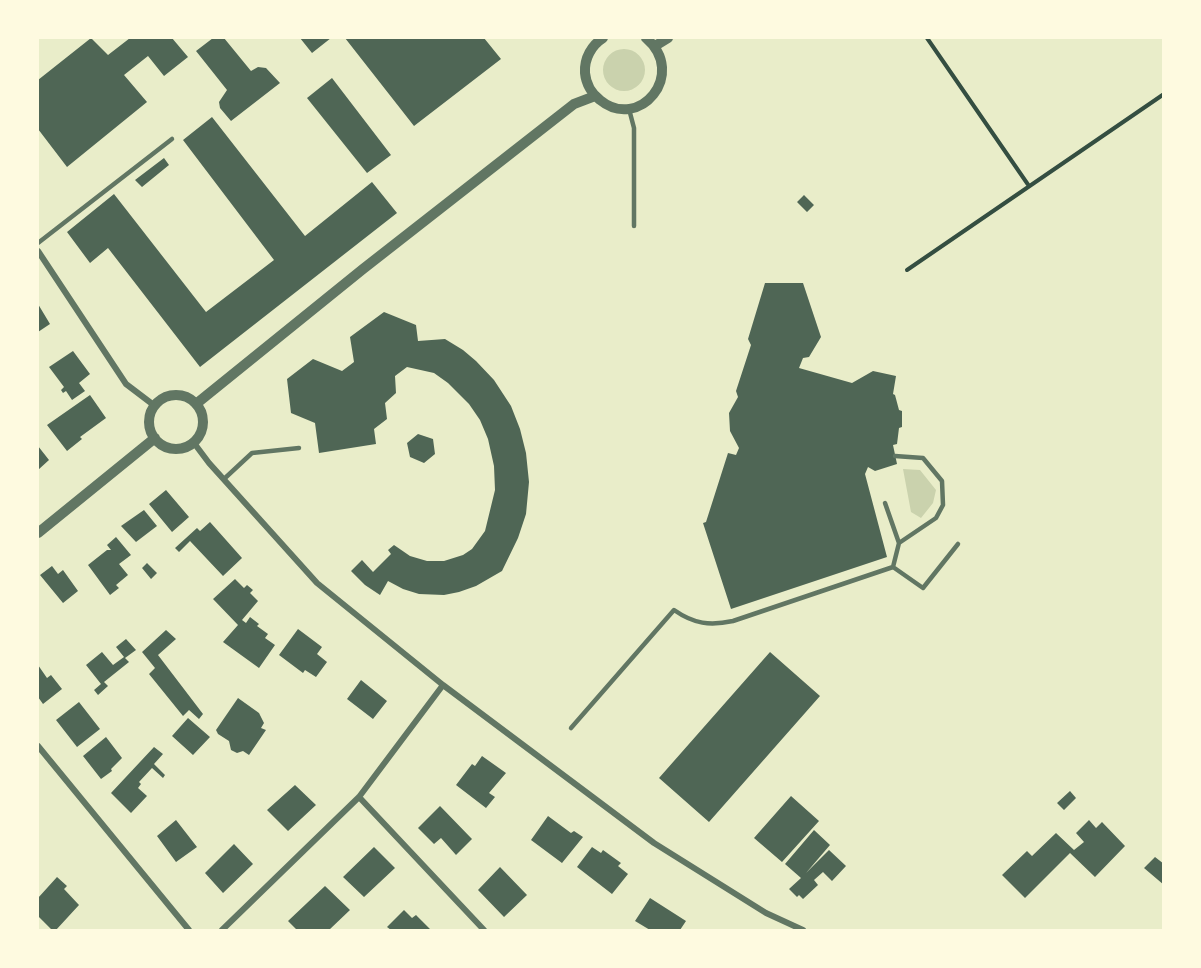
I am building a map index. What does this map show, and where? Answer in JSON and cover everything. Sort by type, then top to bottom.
[{"type":"street","points":[[601,38],[592,48],[586,60],[585,73],[588,85],[604,104],[629,109],[640,106],[650,99],[662,80],[663,68],[655,46],[646,38]]},
{"type":"street","points":[[655,46],[668,38]]},
{"type":"street","points":[[196,404],[574,104],[595,96]]},
{"type":"street","points":[[38,251],[126,384],[155,406]]},
{"type":"street","points":[[171,396],[180,396],[196,404],[203,420],[200,436],[194,443],[186,447],[169,448],[155,438],[150,422],[155,406],[162,400],[171,396]]},
{"type":"street","points":[[38,533],[155,438]]},
{"type":"street","points":[[194,443],[317,584],[443,685],[654,843],[766,913],[803,930]]},
{"type":"street","points":[[222,930],[359,797],[443,685]]},
{"type":"street","points":[[38,746],[189,930]]},
{"type":"street","points":[[359,797],[484,930]]},
{"type":"lane","points":[[629,109],[634,128],[634,226]]},
{"type":"lane","points":[[38,243],[172,139]]},
{"type":"lane","points":[[224,479],[252,453],[299,448]]},
{"type":"lane","points":[[895,456],[923,458],[942,481],[943,505],[936,518],[899,543]]},
{"type":"lane","points":[[885,503],[899,543],[893,567]]},
{"type":"lane","points":[[893,567],[923,588],[958,544]]},
{"type":"lane","points":[[571,728],[674,610],[685,618],[714,625],[893,567]]},
{"type":"path","points":[[927,38],[1029,186]]},
{"type":"path","points":[[907,270],[1164,94]]},
{"type":"green space","points":[[624,49],[639,55],[645,70],[639,85],[624,91],[609,85],[603,70],[609,55]]},
{"type":"green space","points":[[903,469],[920,470],[936,490],[933,503],[921,518],[911,512]]},
{"type":"building","points":[[91,38],[108,55],[130,38],[172,38],[188,57],[164,76],[148,56],[124,75],[147,102],[67,167],[38,129],[38,80]]},
{"type":"building","points":[[213,38],[224,38],[251,71],[258,67],[266,68],[280,83],[231,121],[220,108],[219,102],[227,90],[196,51]]},
{"type":"building","points":[[300,38],[331,38],[312,53]]},
{"type":"building","points":[[345,38],[484,38],[501,59],[414,126]]},
{"type":"building","points":[[332,78],[391,155],[367,173],[307,98]]},
{"type":"building","points":[[212,117],[305,236],[372,182],[397,213],[200,367],[108,248],[90,263],[67,232],[114,194],[206,312],[274,260],[183,140]]},
{"type":"building","points":[[164,158],[169,165],[142,187],[135,180]]},
{"type":"building","points":[[804,195],[814,205],[807,212],[797,202]]},
{"type":"building","points":[[765,283],[803,283],[821,337],[809,357],[803,358],[799,368],[852,383],[873,371],[896,376],[893,394],[899,410],[902,411],[902,427],[899,428],[897,444],[893,445],[897,464],[875,471],[868,467],[865,474],[887,557],[731,609],[703,523],[706,522],[728,453],[736,455],[739,448],[730,431],[729,413],[738,397],[736,391],[751,345],[748,339]]},
{"type":"building","points":[[38,304],[50,324],[38,332]]},
{"type":"building","points":[[384,312],[416,325],[418,341],[445,339],[476,361],[494,380],[511,406],[520,429],[526,453],[529,482],[526,514],[518,538],[502,571],[476,586],[459,592],[444,595],[419,594],[388,581],[380,595],[365,585],[351,571],[362,560],[373,572],[391,554],[388,550],[394,545],[410,556],[427,561],[444,561],[463,555],[472,549],[485,531],[495,490],[494,466],[488,439],[480,420],[469,404],[434,373],[407,367],[395,376],[396,393],[385,403],[387,419],[374,429],[376,444],[319,453],[315,423],[291,413],[287,379],[313,359],[342,371],[354,362],[350,337]]},
{"type":"building","points":[[73,351],[90,374],[79,383],[85,391],[72,400],[66,391],[63,393],[61,390],[64,387],[49,367]]},
{"type":"building","points":[[90,395],[106,418],[80,437],[82,439],[67,451],[47,425]]},
{"type":"building","points":[[418,434],[433,439],[435,454],[424,463],[410,457],[407,443]]},
{"type":"building","points":[[38,446],[49,460],[38,470]]},
{"type":"building","points":[[166,490],[189,517],[172,532],[149,504]]},
{"type":"building","points":[[144,510],[157,526],[136,542],[121,526]]},
{"type":"building","points":[[210,522],[242,558],[223,576],[190,541],[179,552],[175,548],[197,528],[200,531]]},
{"type":"building","points":[[116,537],[131,555],[119,564],[128,575],[116,585],[119,588],[110,595],[88,565],[107,550],[111,550],[107,545]]},
{"type":"building","points":[[147,563],[157,573],[151,579],[142,568]]},
{"type":"building","points":[[52,566],[58,574],[63,570],[78,591],[63,603],[40,575]]},
{"type":"building","points":[[235,579],[244,588],[247,585],[253,590],[250,593],[258,601],[242,620],[246,623],[250,617],[268,634],[265,638],[275,645],[259,668],[223,642],[238,625],[213,599]]},
{"type":"building","points":[[298,629],[322,647],[317,654],[327,662],[316,677],[305,670],[303,673],[279,655]]},
{"type":"building","points":[[166,630],[176,639],[158,655],[203,714],[199,719],[189,710],[183,716],[149,674],[155,668],[142,652]]},
{"type":"building","points":[[126,639],[136,650],[125,658],[129,662],[104,682],[108,686],[98,695],[94,690],[101,684],[86,665],[102,652],[113,665],[124,657],[116,647]]},
{"type":"building","points":[[770,652],[820,696],[709,822],[659,778]]},
{"type":"building","points":[[38,665],[47,678],[51,675],[62,689],[43,704],[38,697]]},
{"type":"building","points":[[361,680],[387,701],[373,719],[347,699]]},
{"type":"building","points":[[238,698],[259,713],[264,723],[261,728],[266,730],[249,755],[243,751],[237,753],[231,750],[229,741],[216,730]]},
{"type":"building","points":[[79,702],[100,729],[77,747],[56,720]]},
{"type":"building","points":[[188,718],[210,737],[193,755],[172,736]]},
{"type":"building","points":[[106,737],[122,758],[111,769],[112,771],[101,779],[83,756]]},
{"type":"building","points":[[154,747],[163,754],[154,764],[165,775],[163,778],[152,768],[139,782],[141,784],[138,788],[147,796],[131,813],[111,793]]},
{"type":"building","points":[[482,756],[506,773],[489,793],[495,797],[486,808],[456,785],[472,764],[475,766]]},
{"type":"building","points":[[295,785],[316,805],[288,831],[267,810]]},
{"type":"building","points":[[1070,791],[1076,798],[1064,810],[1057,803]]},
{"type":"building","points":[[791,796],[819,821],[782,862],[754,838]]},
{"type":"building","points":[[440,806],[472,839],[456,855],[441,838],[434,844],[418,828]]},
{"type":"building","points":[[548,816],[571,833],[574,831],[583,837],[562,863],[531,840]]},
{"type":"building","points":[[176,820],[197,847],[176,862],[157,836]]},
{"type":"building","points":[[1089,820],[1096,828],[1102,822],[1125,846],[1095,877],[1070,853],[1025,898],[1002,875],[1027,851],[1032,856],[1056,833],[1074,850],[1084,842],[1076,833]]},
{"type":"building","points":[[814,830],[830,845],[806,873],[829,850],[846,866],[832,881],[823,872],[814,880],[818,885],[803,899],[799,895],[797,897],[789,889],[801,878],[785,864]]},
{"type":"building","points":[[234,844],[253,864],[223,893],[205,873]]},
{"type":"building","points":[[374,847],[395,868],[364,897],[343,877]]},
{"type":"building","points":[[592,847],[601,853],[603,850],[621,863],[618,866],[628,874],[612,894],[577,867]]},
{"type":"building","points":[[1155,857],[1164,864],[1164,885],[1144,868]]},
{"type":"building","points":[[500,867],[527,895],[504,917],[478,890]]},
{"type":"building","points":[[57,877],[67,886],[64,889],[79,905],[56,930],[52,930],[38,916],[38,898]]},
{"type":"building","points":[[325,886],[350,910],[329,930],[297,930],[288,921]]},
{"type":"building","points":[[650,898],[686,921],[680,930],[650,930],[635,921]]},
{"type":"building","points":[[404,910],[412,918],[416,915],[431,930],[391,930],[387,927]]}]
